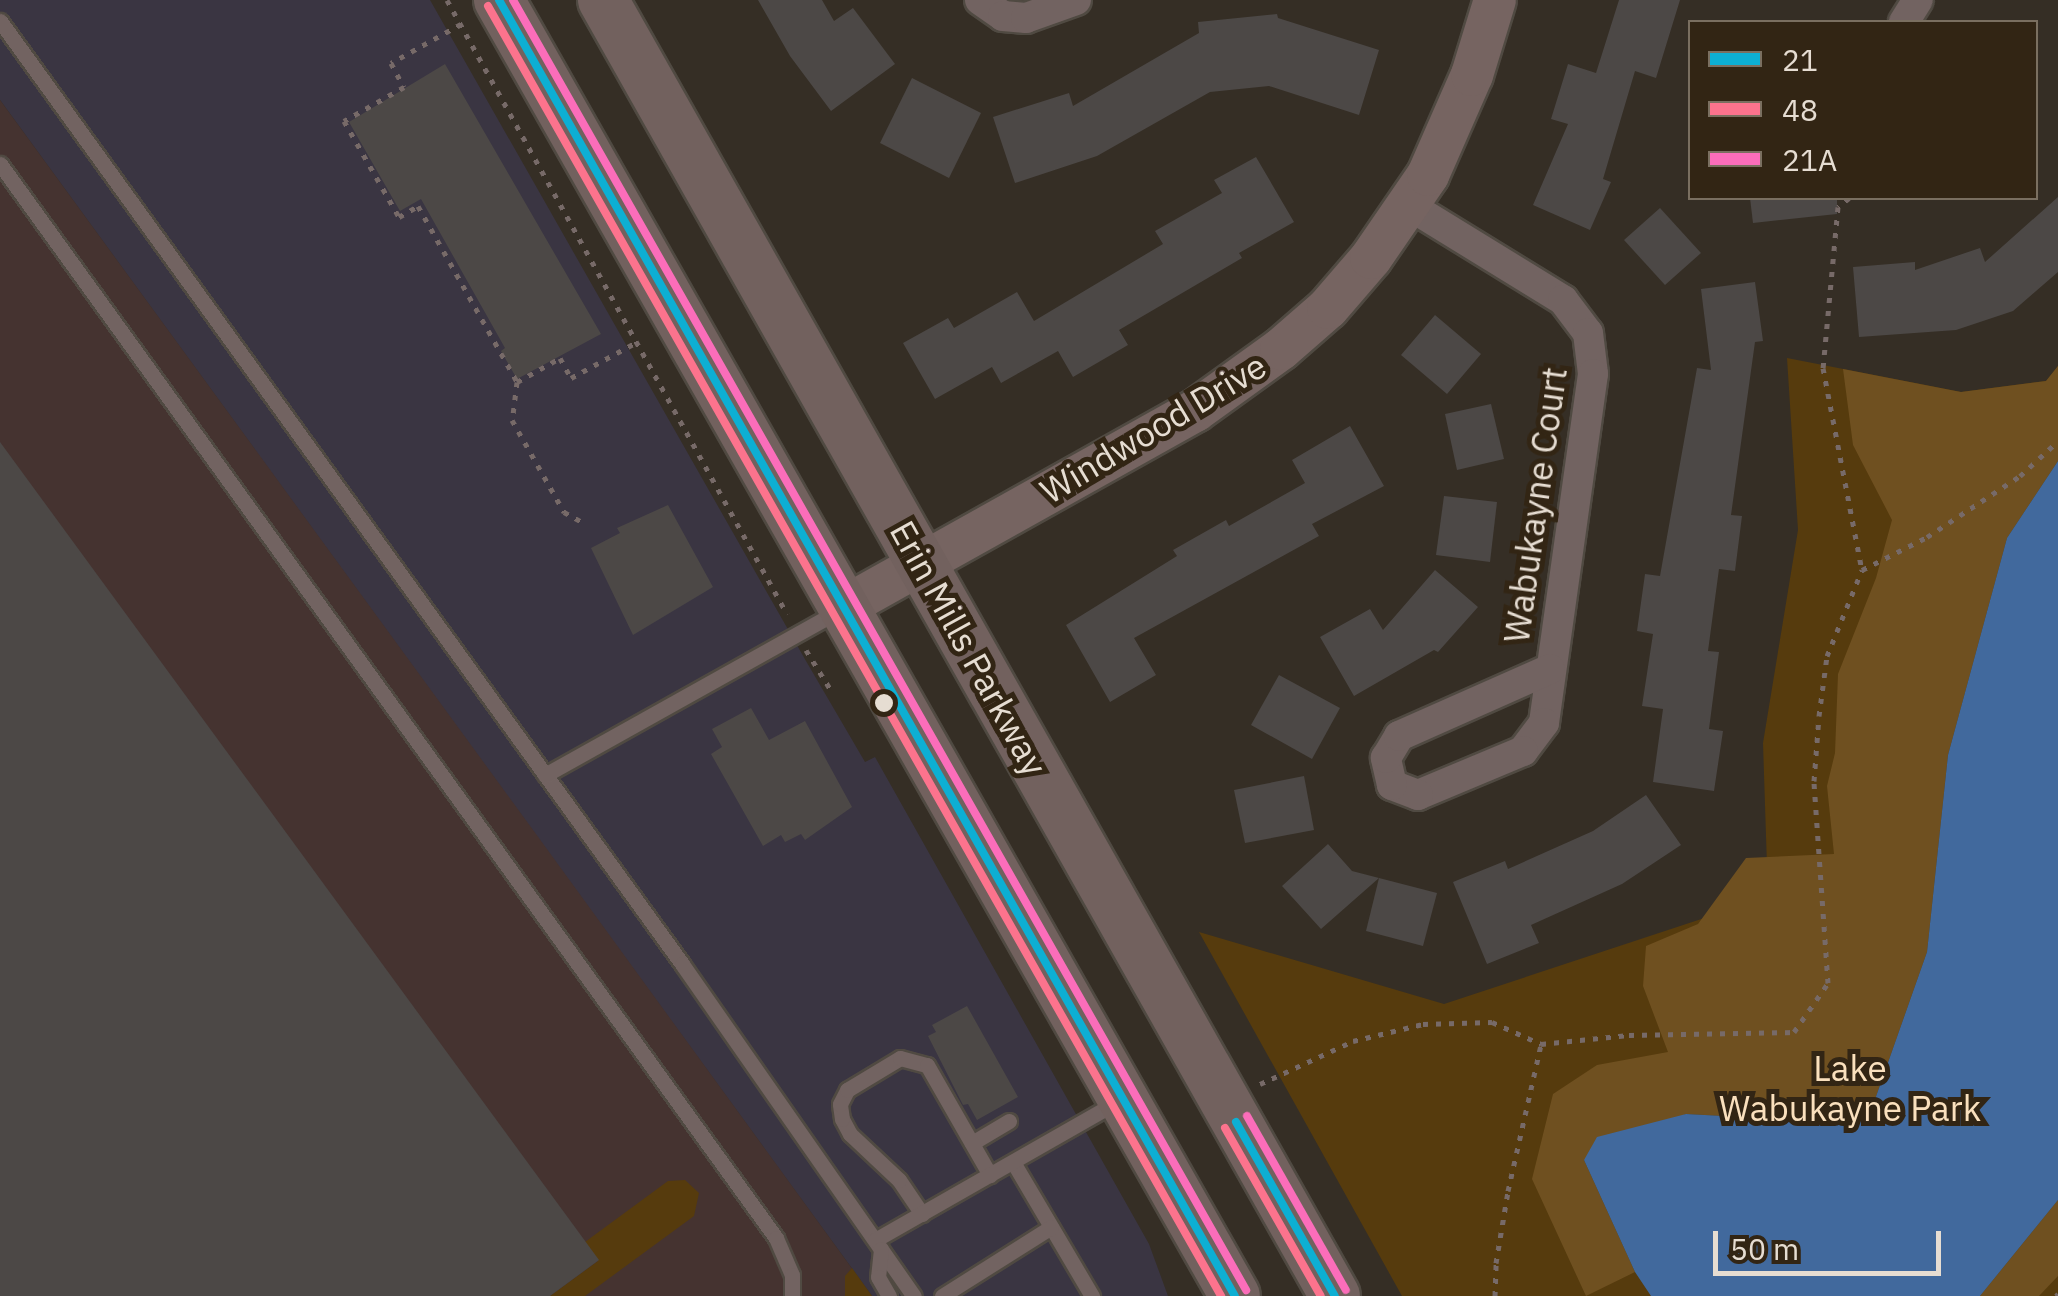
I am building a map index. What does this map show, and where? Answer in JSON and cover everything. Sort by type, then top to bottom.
[{"type":"main road","name":"Erin Mills Parkway","points":[[602,0],[1335,1296]]},
{"type":"main road","points":[[480,12],[844,607],[1235,1296]]},
{"type":"street","points":[[980,0],[1003,16],[1026,18],[1076,0]]},
{"type":"street","name":"Windwood Drive","points":[[844,607],[1194,411],[1282,349],[1328,308],[1410,206],[1459,109],[1496,0]]},
{"type":"street","name":"Wabukayne Court","points":[[1410,206],[1563,300],[1588,333],[1593,374],[1559,640],[1550,669],[1544,723],[1523,752],[1418,795],[1392,785],[1386,758],[1399,736],[1550,669]]},
{"type":"lane","points":[[0,21],[914,1296]]},
{"type":"lane","points":[[0,164],[776,1238],[792,1274],[792,1296]]},
{"type":"lane","points":[[544,775],[844,607]]},
{"type":"lane","points":[[922,1214],[898,1180],[850,1134],[840,1104],[847,1090],[900,1058],[914,1058],[927,1064],[990,1175]]},
{"type":"lane","points":[[878,1244],[922,1214],[1123,1099]]},
{"type":"lane","points":[[972,1143],[1009,1121]]},
{"type":"lane","points":[[1013,1162],[1092,1296]]},
{"type":"lane","points":[[944,1295],[1051,1227]]},
{"type":"lane","points":[[878,1244],[878,1276],[889,1296]]},
{"type":"path","points":[[447,0],[480,12],[635,343],[779,599]]},
{"type":"path","points":[[480,12],[391,64],[404,87],[344,121],[399,217],[418,206],[428,217],[501,345],[517,382],[512,420],[564,512],[584,524]]},
{"type":"path","points":[[1224,1100],[1353,1041],[1423,1024],[1492,1022],[1541,1044],[1629,1036],[1794,1032],[1822,997],[1830,971],[1814,781],[1819,716],[1827,656],[1862,570],[1823,368],[1838,207],[1847,200]]},
{"type":"path","points":[[517,382],[560,358],[571,378],[635,343]]},
{"type":"path","points":[[1862,570],[1927,537],[2004,486],[2058,441]]},
{"type":"path","points":[[811,659],[832,692]]},
{"type":"path","points":[[1495,1296],[1505,1209],[1541,1044]]},
{"type":"shaded area","points":[[0,0],[430,0],[865,762],[875,757],[1149,1244],[1168,1296],[872,1296],[0,100]]},
{"type":"shaded area","points":[[0,100],[536,834],[872,1296],[0,1296]]},
{"type":"green space","name":"Lake Wabukayne Park","points":[[1787,358],[1961,392],[2046,381],[2058,366],[2058,1296],[1402,1296],[1199,932],[1444,1004],[1768,897],[1763,743],[1798,530]]},
{"type":"green space","points":[[2058,366],[2058,461],[2007,538],[1948,755],[1927,952],[1873,1105],[1839,1122],[1686,1114],[1584,1160],[1635,1272],[1586,1296],[1532,1179],[1553,1094],[1597,1065],[1668,1052],[1643,986],[1646,946],[1698,924],[1746,858],[1834,854],[1827,786],[1835,753],[1838,674],[1876,578],[1892,520],[1853,445],[1843,369],[1961,392],[2046,381]]},
{"type":"green space","points":[[685,1180],[699,1193],[694,1216],[585,1296],[550,1296],[598,1261],[585,1242],[668,1181]]},
{"type":"green space","points":[[2058,1200],[2058,1276],[2039,1296],[1980,1296]]},
{"type":"green space","points":[[852,1268],[872,1296],[845,1296],[845,1276]]},
{"type":"water","points":[[2058,461],[2058,1200],[1980,1296],[1651,1296],[1635,1272],[1584,1160],[1597,1137],[1686,1114],[1839,1122],[1873,1105],[1927,952],[1948,755],[2007,538]]},
{"type":"building","points":[[758,0],[822,0],[834,21],[853,8],[895,64],[831,111],[790,56]]},
{"type":"building","points":[[1619,0],[1680,0],[1656,78],[1635,71],[1603,179],[1611,182],[1590,230],[1533,205],[1568,124],[1551,119],[1568,64],[1596,73]]},
{"type":"building","points":[[1277,14],[1278,18],[1379,50],[1359,115],[1269,86],[1210,92],[1097,156],[1015,183],[993,117],[1069,93],[1073,106],[1199,33],[1198,22]]},
{"type":"building","points":[[445,64],[601,334],[517,379],[501,351],[505,348],[421,199],[400,211],[349,122]]},
{"type":"building","points":[[912,78],[981,113],[949,178],[880,143]]},
{"type":"building","points":[[1256,157],[1294,222],[1239,253],[1242,258],[1119,330],[1128,345],[1073,377],[1058,351],[1001,383],[992,367],[935,399],[903,343],[948,318],[954,328],[1017,292],[1034,321],[1163,244],[1155,231],[1222,193],[1214,180]]},
{"type":"building","points":[[2058,197],[2058,272],[2013,311],[1956,330],[1859,337],[1853,267],[1915,262],[1915,270],[1980,248],[1985,262]]},
{"type":"building","points":[[1750,200],[1837,200],[1837,214],[1753,223]]},
{"type":"building","points":[[1660,208],[1701,253],[1665,285],[1624,240]]},
{"type":"building","points":[[1755,282],[1763,341],[1755,342],[1731,515],[1742,516],[1735,571],[1719,569],[1708,651],[1719,652],[1709,729],[1723,731],[1714,791],[1653,782],[1663,709],[1642,706],[1653,634],[1637,631],[1645,574],[1660,576],[1697,368],[1711,370],[1701,289]]},
{"type":"building","points":[[1435,315],[1481,354],[1447,394],[1401,355]]},
{"type":"building","points":[[1491,404],[1504,459],[1457,470],[1445,414]]},
{"type":"building","points":[[1350,426],[1384,486],[1312,524],[1319,536],[1134,638],[1156,675],[1110,702],[1066,625],[1177,556],[1173,550],[1226,520],[1229,526],[1305,483],[1292,460]]},
{"type":"building","points":[[0,442],[599,1260],[550,1296],[0,1296]]},
{"type":"building","points":[[1444,496],[1497,502],[1490,562],[1436,555]]},
{"type":"building","points":[[668,505],[713,587],[633,635],[591,548],[620,533],[617,528]]},
{"type":"building","points":[[1435,570],[1478,607],[1438,652],[1434,650],[1354,696],[1320,637],[1370,609],[1383,630]]},
{"type":"building","points":[[1279,675],[1340,708],[1312,759],[1251,725]]},
{"type":"building","points":[[751,708],[769,740],[805,721],[852,807],[805,840],[801,834],[785,842],[781,835],[763,846],[711,754],[722,747],[712,729]]},
{"type":"building","points":[[1304,776],[1314,830],[1245,843],[1234,790]]},
{"type":"building","points":[[1646,795],[1681,845],[1622,884],[1531,925],[1539,943],[1487,964],[1453,882],[1505,861],[1508,869],[1593,831]]},
{"type":"building","points":[[1328,844],[1352,871],[1379,878],[1321,929],[1282,886]]},
{"type":"building","points":[[1379,878],[1437,893],[1423,946],[1366,931]]},
{"type":"building","points":[[967,1006],[1018,1097],[977,1120],[968,1104],[963,1105],[928,1036],[936,1032],[932,1025]]},
{"type":"transit line","name":"21","points":[[499,0],[1235,1296]]},
{"type":"transit line","name":"21A","points":[[513,0],[1246,1290]]},
{"type":"transit line","name":"48","points":[[488,6],[1221,1296]]},
{"type":"transit line","name":"21A","points":[[1247,1116],[1346,1290]]},
{"type":"transit line","name":"21","points":[[1236,1122],[1335,1296]]},
{"type":"transit line","name":"48","points":[[1225,1128],[1321,1296]]}]
